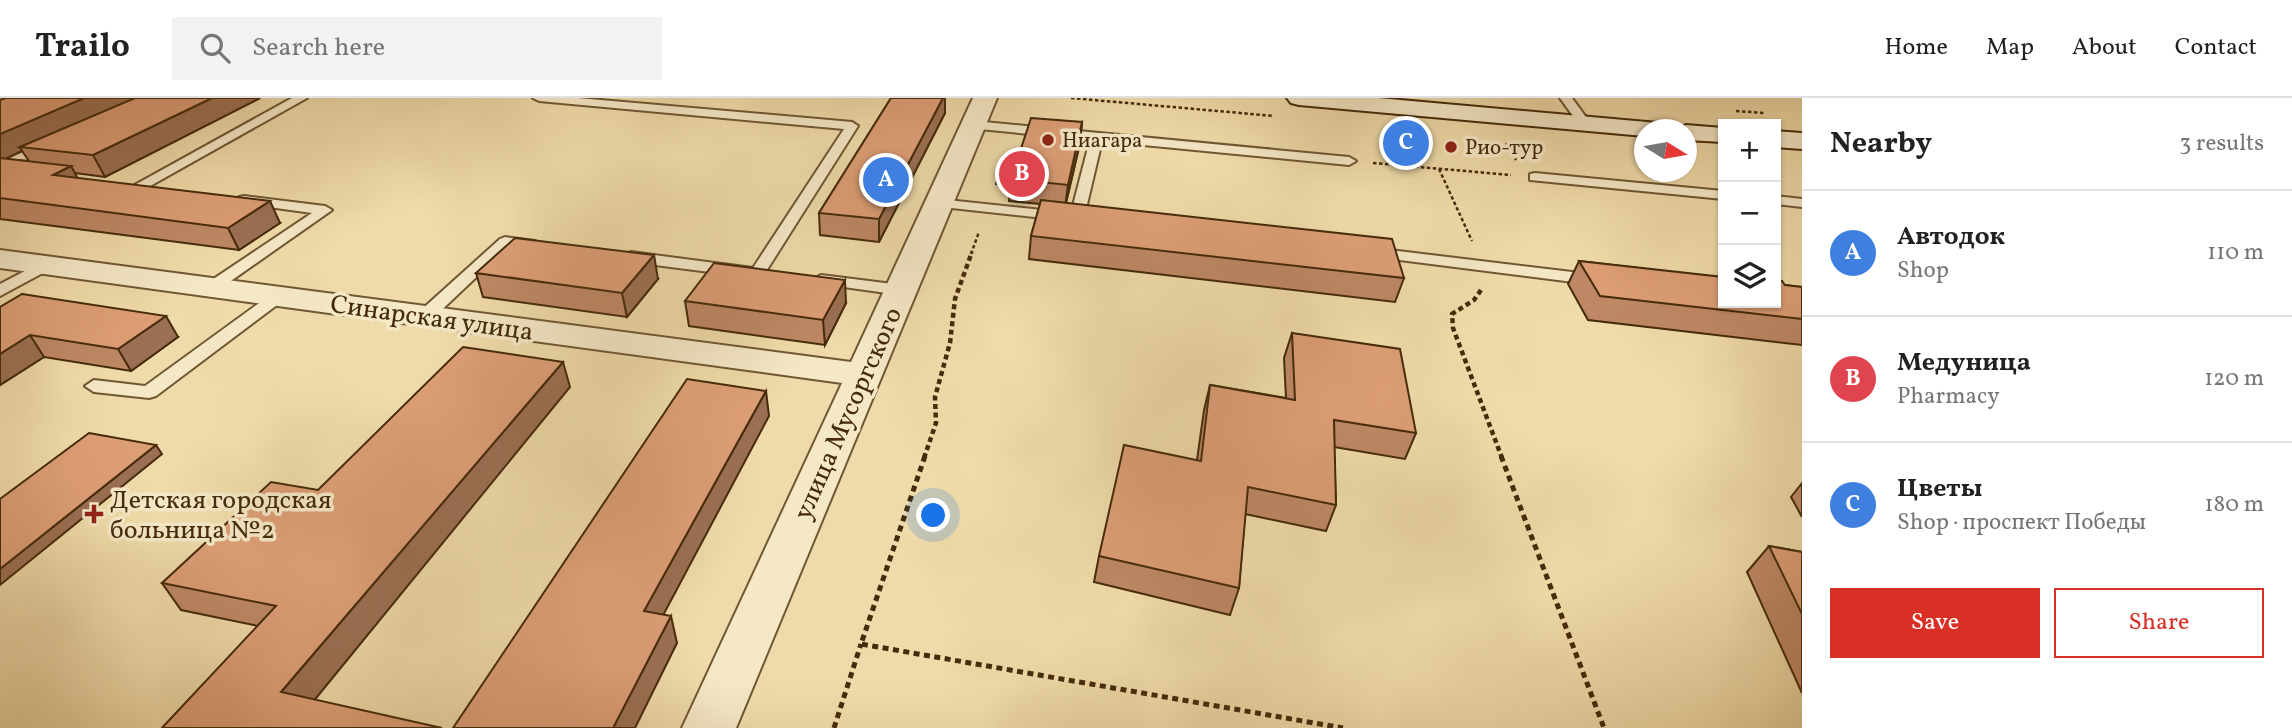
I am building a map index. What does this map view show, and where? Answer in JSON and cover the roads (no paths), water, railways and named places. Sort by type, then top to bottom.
[{"type":"street","points":[[1,172],[163,98]]},
{"type":"street","points":[[1299,98],[1634,128]]},
{"type":"street","name":"улица Мусоргского","points":[[709,728],[979,111]]},
{"type":"street","points":[[1697,133],[1718,135]]},
{"type":"street","points":[[1781,139],[1802,141]]},
{"type":"street","name":"Синарская улица","points":[[0,259],[863,375]]},
{"type":"lane","points":[[165,191],[131,186],[301,98]]},
{"type":"lane","points":[[539,98],[852,126],[764,273],[611,255]]},
{"type":"lane","points":[[1566,98],[1585,124]]},
{"type":"lane","points":[[979,111],[1016,129],[1349,161]]},
{"type":"lane","points":[[939,203],[1083,218],[1097,137]]},
{"type":"lane","points":[[1,172],[29,174]]},
{"type":"lane","points":[[1530,176],[1718,195]]},
{"type":"lane","points":[[212,287],[325,209],[232,198]]},
{"type":"lane","points":[[1781,201],[1802,203]]},
{"type":"lane","points":[[425,316],[505,242],[545,247]]},
{"type":"lane","points":[[1362,252],[1617,282]]},
{"type":"lane","points":[[0,291],[46,265]]},
{"type":"lane","points":[[810,279],[901,290]]},
{"type":"lane","points":[[94,386],[149,393],[279,296]]},
{"type":"place","name":"Ниагара","points":[[1048,140]]},
{"type":"place","name":"Цветы","points":[[1406,143]]},
{"type":"place","name":"Рио-тур","points":[[1451,147]]},
{"type":"place","name":"Медуница","points":[[1022,174]]},
{"type":"place","name":"Автодок","points":[[886,180]]},
{"type":"place","name":"Детская городская больница №2","points":[[94,514]]}]
